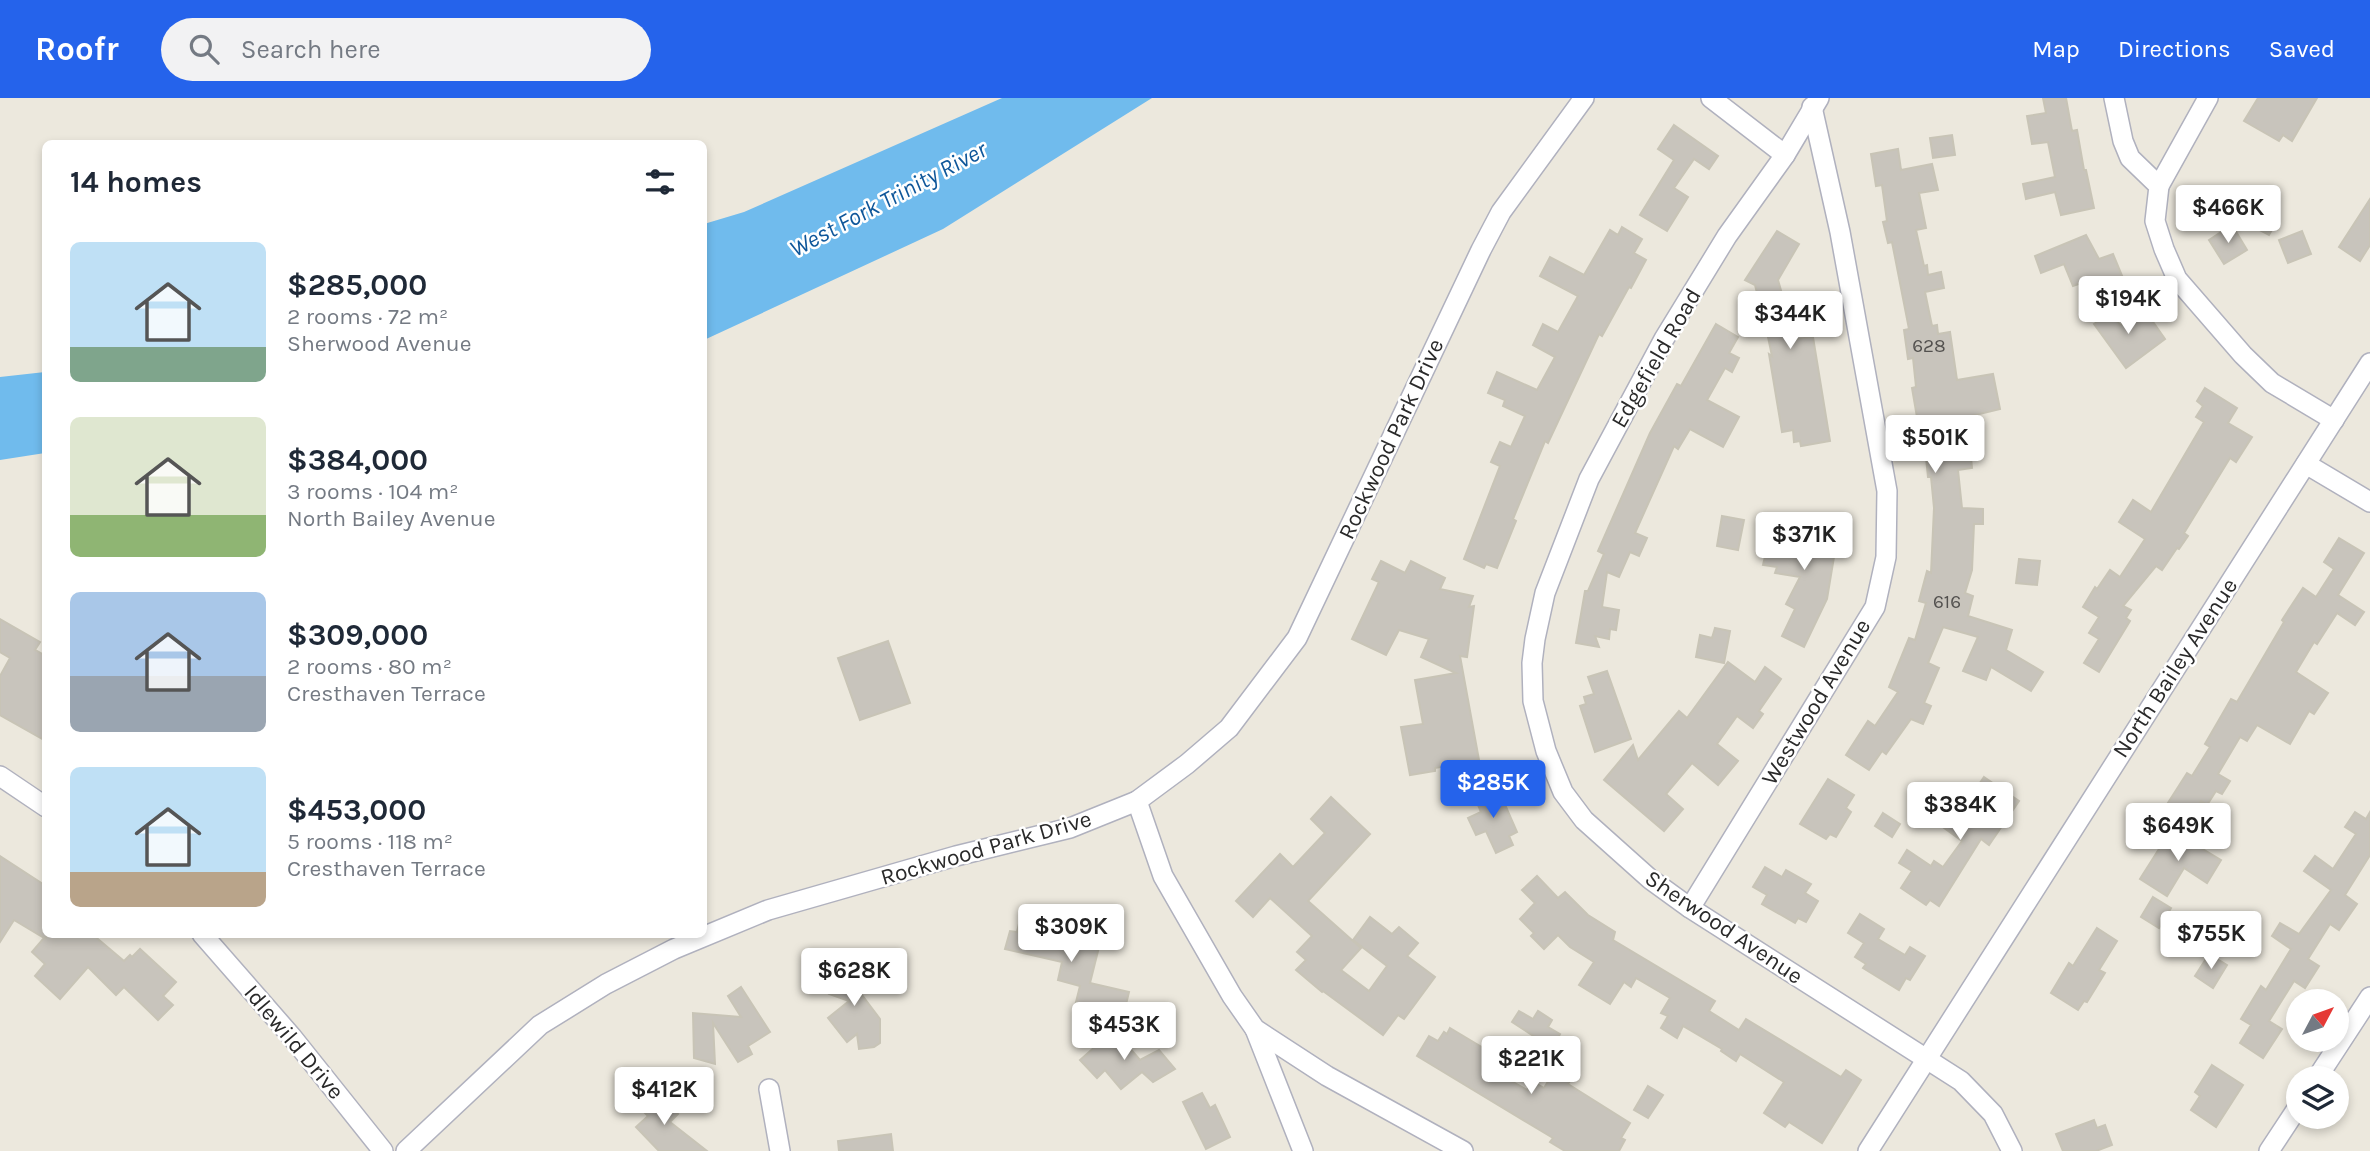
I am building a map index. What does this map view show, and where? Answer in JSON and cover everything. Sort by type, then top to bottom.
[{"type":"street","name":"Rockwood Park Drive","points":[[707,935],[768,910],[956,856],[1070,828],[1137,801],[1229,728],[1297,638],[1501,212],[1584,98]]},
{"type":"street","points":[[1711,98],[1785,155]]},
{"type":"street","points":[[2114,98],[2123,141],[2130,158],[2159,186]]},
{"type":"street","points":[[2208,98],[2159,186],[2155,221],[2164,249],[2177,279],[2243,355],[2273,383],[2334,421]]},
{"type":"street","name":"Edgefield Road","points":[[1535,639],[1545,593],[1589,480],[1678,316],[1727,236],[1785,155],[1815,103]]},
{"type":"street","name":"Westwood Avenue","points":[[1690,908],[1875,607],[1886,557],[1887,491],[1815,103]]},
{"type":"street","name":"North Bailey Avenue","points":[[1868,1151],[2370,363]]},
{"type":"street","points":[[2306,464],[2370,502]]},
{"type":"street","name":"Sherwood Avenue","points":[[1535,639],[1532,663],[1533,701],[1546,751],[1563,792],[1584,820],[1650,879],[1690,908],[1961,1081],[1993,1114],[2012,1151]]},
{"type":"street","points":[[0,776],[42,804]]},
{"type":"street","points":[[1137,801],[1163,876],[1232,996],[1255,1029],[1303,1151]]},
{"type":"street","name":"Idlewild Drive","points":[[205,938],[292,1037],[383,1151]]},
{"type":"street","name":"Rockwood Park Drive","points":[[406,1151],[540,1026],[606,985],[701,938]]},
{"type":"street","points":[[2325,1066],[2370,997]]},
{"type":"street","points":[[1255,1029],[1327,1076],[1463,1151]]},
{"type":"street","points":[[769,1089],[780,1151]]},
{"type":"street","points":[[2269,1151],[2286,1125]]},
{"type":"water","name":"West Fork Trinity River","points":[[1002,98],[1152,98],[943,229],[707,339],[707,223],[744,212]]},
{"type":"water","points":[[42,372],[42,453],[0,460],[0,377]]},
{"type":"building","points":[[2043,98],[2066,98],[2072,131],[2077,130],[2094,208],[2061,215],[2055,192],[2026,199],[2023,184],[2055,177],[2048,142],[2032,144],[2027,116],[2046,113]]},
{"type":"building","points":[[2258,98],[2317,98],[2292,141],[2283,135],[2279,141],[2244,121]]},
{"type":"building","points":[[1674,125],[1718,156],[1709,169],[1694,159],[1674,188],[1688,197],[1667,231],[1640,215],[1674,160],[1658,149]]},
{"type":"building","points":[[1952,135],[1955,155],[1933,158],[1930,138]]},
{"type":"building","points":[[1898,149],[1901,170],[1932,164],[1938,190],[1919,193],[1926,228],[1916,230],[1928,275],[1941,272],[1944,288],[1925,292],[1932,326],[1937,325],[1938,334],[1950,332],[1957,380],[1993,374],[2000,409],[1967,417],[1972,468],[1958,470],[1962,508],[1983,509],[1983,524],[1974,524],[1972,570],[1965,593],[1973,596],[1968,616],[2012,630],[2006,650],[2043,672],[2031,691],[1991,667],[1986,680],[1963,671],[1978,637],[1943,627],[1928,663],[1939,668],[1924,703],[1931,706],[1923,724],[1911,719],[1886,754],[1882,751],[1869,770],[1846,755],[1868,721],[1875,726],[1898,692],[1889,687],[1909,638],[1915,640],[1926,603],[1919,601],[1927,571],[1931,573],[1934,508],[1931,477],[1928,477],[1912,388],[1916,387],[1913,358],[1908,359],[1904,330],[1909,329],[1892,242],[1888,243],[1883,222],[1887,221],[1882,185],[1876,186],[1871,154]]},
{"type":"building","points":[[2370,199],[2370,245],[2360,261],[2339,247]]},
{"type":"building","points":[[2261,210],[2278,219],[2269,235],[2252,226]]},
{"type":"building","points":[[2232,225],[2247,250],[2224,264],[2209,240]]},
{"type":"building","points":[[1622,227],[1642,239],[1634,253],[1646,260],[1602,336],[1599,334],[1548,443],[1545,441],[1513,519],[1516,521],[1497,568],[1486,564],[1484,568],[1464,559],[1500,466],[1491,462],[1500,442],[1511,447],[1525,416],[1503,406],[1505,400],[1488,393],[1497,372],[1537,390],[1555,357],[1533,345],[1543,324],[1558,332],[1578,296],[1540,276],[1550,257],[1584,275],[1610,230],[1618,235]]},
{"type":"building","points":[[1777,231],[1799,244],[1778,280],[1795,339],[1813,337],[1830,441],[1801,446],[1800,441],[1794,442],[1793,430],[1782,432],[1769,354],[1772,356],[1760,299],[1759,301],[1755,285],[1745,280]]},
{"type":"building","points":[[2302,231],[2311,254],[2288,263],[2279,240]]},
{"type":"building","points":[[2086,235],[2099,259],[2113,254],[2125,283],[2090,297],[2084,282],[2073,286],[2064,264],[2041,273],[2035,256]]},
{"type":"building","points":[[2106,305],[2120,325],[2130,319],[2133,323],[2143,315],[2147,321],[2151,319],[2165,339],[2126,368],[2094,324],[2097,322],[2092,315]]},
{"type":"building","points":[[1716,324],[1738,337],[1729,353],[1739,358],[1732,372],[1725,368],[1707,400],[1739,417],[1723,447],[1690,429],[1678,449],[1674,446],[1635,533],[1647,538],[1639,556],[1630,552],[1619,577],[1607,572],[1602,607],[1619,610],[1616,630],[1610,629],[1609,639],[1595,636],[1599,647],[1576,643],[1585,591],[1588,591],[1604,554],[1598,551],[1650,433],[1677,384],[1681,386]]},
{"type":"building","points":[[2205,388],[2237,408],[2228,423],[2252,437],[2236,462],[2230,458],[2184,533],[2188,536],[2179,549],[2177,548],[2162,570],[2156,566],[2123,606],[2131,610],[2126,618],[2130,621],[2099,672],[2084,663],[2099,639],[2089,633],[2099,617],[2083,607],[2110,570],[2120,577],[2145,539],[2119,522],[2133,500],[2151,512],[2204,422],[2196,417],[2203,406],[2197,401]]},
{"type":"building","points":[[1722,516],[1744,520],[1738,550],[1717,546]]},
{"type":"building","points":[[1783,523],[1814,530],[1815,523],[1839,527],[1827,599],[1804,647],[1782,636],[1795,609],[1786,604],[1800,577],[1775,573],[1777,567],[1763,565],[1771,532],[1782,533]]},
{"type":"building","points":[[2339,538],[2364,553],[2338,595],[2364,612],[2355,625],[2337,613],[2317,644],[2314,642],[2296,672],[2328,693],[2314,714],[2309,711],[2290,744],[2257,725],[2247,741],[2240,737],[2218,774],[2230,781],[2222,794],[2216,791],[2207,805],[2201,801],[2189,821],[2166,806],[2187,773],[2192,776],[2210,747],[2205,744],[2231,699],[2237,702],[2284,622],[2282,620],[2303,588],[2316,597],[2334,569],[2324,562]]},
{"type":"building","points":[[2019,559],[2040,561],[2037,585],[2016,583]]},
{"type":"building","points":[[1381,561],[1405,573],[1411,561],[1445,578],[1440,589],[1473,596],[1469,607],[1474,606],[1467,657],[1460,656],[1479,760],[1410,775],[1401,727],[1423,724],[1415,680],[1456,673],[1421,657],[1429,639],[1399,630],[1386,655],[1352,639],[1379,582],[1372,579]]},
{"type":"building","points":[[0,619],[40,642],[35,650],[42,654],[42,739],[0,715],[0,676],[10,658],[0,652]]},
{"type":"building","points":[[1715,628],[1730,631],[1724,663],[1696,657],[1700,635],[1712,638]]},
{"type":"building","points":[[888,641],[910,703],[860,720],[838,658]]},
{"type":"building","points":[[1728,662],[1755,682],[1765,667],[1781,679],[1759,711],[1763,714],[1753,728],[1737,716],[1717,744],[1738,761],[1718,785],[1692,763],[1666,794],[1683,809],[1664,831],[1604,780],[1633,745],[1638,760],[1679,711],[1687,718]]},
{"type":"building","points":[[1607,671],[1631,739],[1595,752],[1580,706],[1586,704],[1584,697],[1594,694],[1588,677]]},
{"type":"building","points":[[1984,777],[2019,801],[1989,845],[1981,839],[1939,906],[1930,900],[1926,905],[1901,888],[1912,871],[1899,863],[1907,850],[1931,866],[1934,861],[1943,867],[1962,841],[1940,825],[1949,811],[1957,817]]},
{"type":"building","points":[[1828,779],[1854,795],[1846,808],[1851,812],[1836,837],[1830,834],[1826,839],[1800,824]]},
{"type":"building","points":[[1489,786],[1496,803],[1503,800],[1517,832],[1509,836],[1513,845],[1496,853],[1486,831],[1476,835],[1468,818],[1481,812],[1473,793]]},
{"type":"building","points":[[1331,797],[1370,834],[1308,901],[1361,948],[1341,970],[1369,991],[1387,966],[1353,940],[1370,917],[1392,934],[1399,927],[1418,943],[1407,956],[1435,977],[1404,1019],[1398,1015],[1383,1035],[1296,970],[1306,960],[1297,952],[1312,936],[1270,898],[1253,917],[1236,901],[1280,854],[1293,867],[1325,833],[1311,819]]},
{"type":"building","points":[[2355,812],[2366,819],[2370,812],[2370,855],[2345,895],[2357,904],[2339,930],[2330,924],[2308,959],[2319,966],[2305,988],[2294,981],[2289,989],[2286,989],[2286,994],[2269,1021],[2282,1029],[2263,1058],[2240,1043],[2251,1025],[2241,1019],[2261,986],[2266,990],[2291,949],[2272,936],[2280,923],[2299,934],[2331,890],[2304,871],[2315,856],[2333,869],[2356,834],[2345,827]]},
{"type":"building","points":[[1883,813],[1900,824],[1892,837],[1875,826]]},
{"type":"building","points":[[2171,830],[2221,860],[2207,883],[2184,868],[2167,896],[2140,879]]},
{"type":"building","points":[[0,856],[42,883],[42,937],[14,920],[0,942]]},
{"type":"building","points":[[1765,867],[1782,877],[1786,870],[1811,884],[1805,893],[1818,901],[1806,922],[1798,918],[1795,923],[1762,904],[1767,895],[1753,887]]},
{"type":"building","points":[[1537,876],[1558,898],[1565,892],[1588,915],[1615,932],[1613,940],[1715,1001],[1709,1011],[1739,1030],[1746,1019],[1841,1077],[1846,1070],[1861,1080],[1822,1143],[1789,1122],[1785,1127],[1764,1113],[1784,1082],[1740,1054],[1736,1061],[1721,1051],[1722,1049],[1683,1026],[1677,1038],[1661,1028],[1668,1016],[1661,1013],[1670,998],[1636,978],[1631,987],[1624,982],[1610,1004],[1579,985],[1594,962],[1570,947],[1558,935],[1544,949],[1531,936],[1534,933],[1520,919],[1535,903],[1522,890]]},
{"type":"building","points":[[2153,897],[2171,908],[2159,928],[2141,917]]},
{"type":"building","points":[[1860,914],[1884,929],[1878,939],[1905,955],[1910,947],[1925,956],[1910,980],[1906,978],[1899,990],[1863,968],[1866,964],[1855,957],[1864,943],[1848,933]]},
{"type":"building","points":[[1021,915],[1102,935],[1090,983],[1129,992],[1121,1025],[1086,1017],[1088,1009],[1075,1006],[1080,986],[1058,980],[1062,962],[1005,949],[1010,931],[1017,932]]},
{"type":"building","points":[[2097,928],[2117,941],[2099,970],[2105,973],[2087,1002],[2084,1001],[2078,1010],[2051,993],[2069,963],[2073,966]]},
{"type":"building","points":[[44,938],[97,938],[124,961],[140,949],[176,982],[163,996],[173,1005],[158,1020],[124,987],[116,995],[88,967],[60,999],[35,976],[45,964],[32,952]]},
{"type":"building","points":[[2209,954],[2227,965],[2213,988],[2195,976]]},
{"type":"building","points":[[843,958],[864,966],[856,987],[880,1019],[880,1043],[874,1047],[859,1049],[857,1034],[847,1042],[828,1018],[849,1001],[829,994]]},
{"type":"building","points":[[741,987],[770,1032],[748,1046],[752,1054],[738,1062],[713,1023],[715,1064],[694,1058],[693,1013],[741,1017],[728,996]]},
{"type":"building","points":[[1519,1011],[1533,1019],[1538,1011],[1552,1020],[1548,1027],[1560,1034],[1552,1048],[1512,1022]]},
{"type":"building","points":[[1450,1028],[1500,1058],[1492,1070],[1527,1090],[1532,1081],[1544,1088],[1563,1057],[1579,1067],[1568,1084],[1630,1123],[1621,1138],[1625,1140],[1619,1151],[1565,1151],[1550,1142],[1553,1138],[1417,1056],[1429,1036],[1438,1041]]},
{"type":"building","points":[[1114,1030],[1140,1060],[1159,1050],[1175,1069],[1153,1082],[1142,1072],[1121,1089],[1105,1070],[1097,1078],[1080,1060]]},
{"type":"building","points":[[2212,1065],[2243,1085],[2216,1127],[2191,1110],[2200,1096],[2195,1092]]},
{"type":"building","points":[[1648,1086],[1663,1095],[1648,1118],[1634,1110]]},
{"type":"building","points":[[655,1091],[678,1114],[670,1122],[707,1151],[659,1151],[636,1127],[648,1116],[637,1105]]},
{"type":"building","points":[[1202,1093],[1210,1108],[1215,1105],[1230,1137],[1206,1149],[1183,1102]]},
{"type":"building","points":[[2094,1120],[2097,1128],[2105,1125],[2112,1145],[2096,1151],[2063,1151],[2056,1134]]},
{"type":"building","points":[[891,1134],[893,1151],[839,1151],[838,1141]]}]
